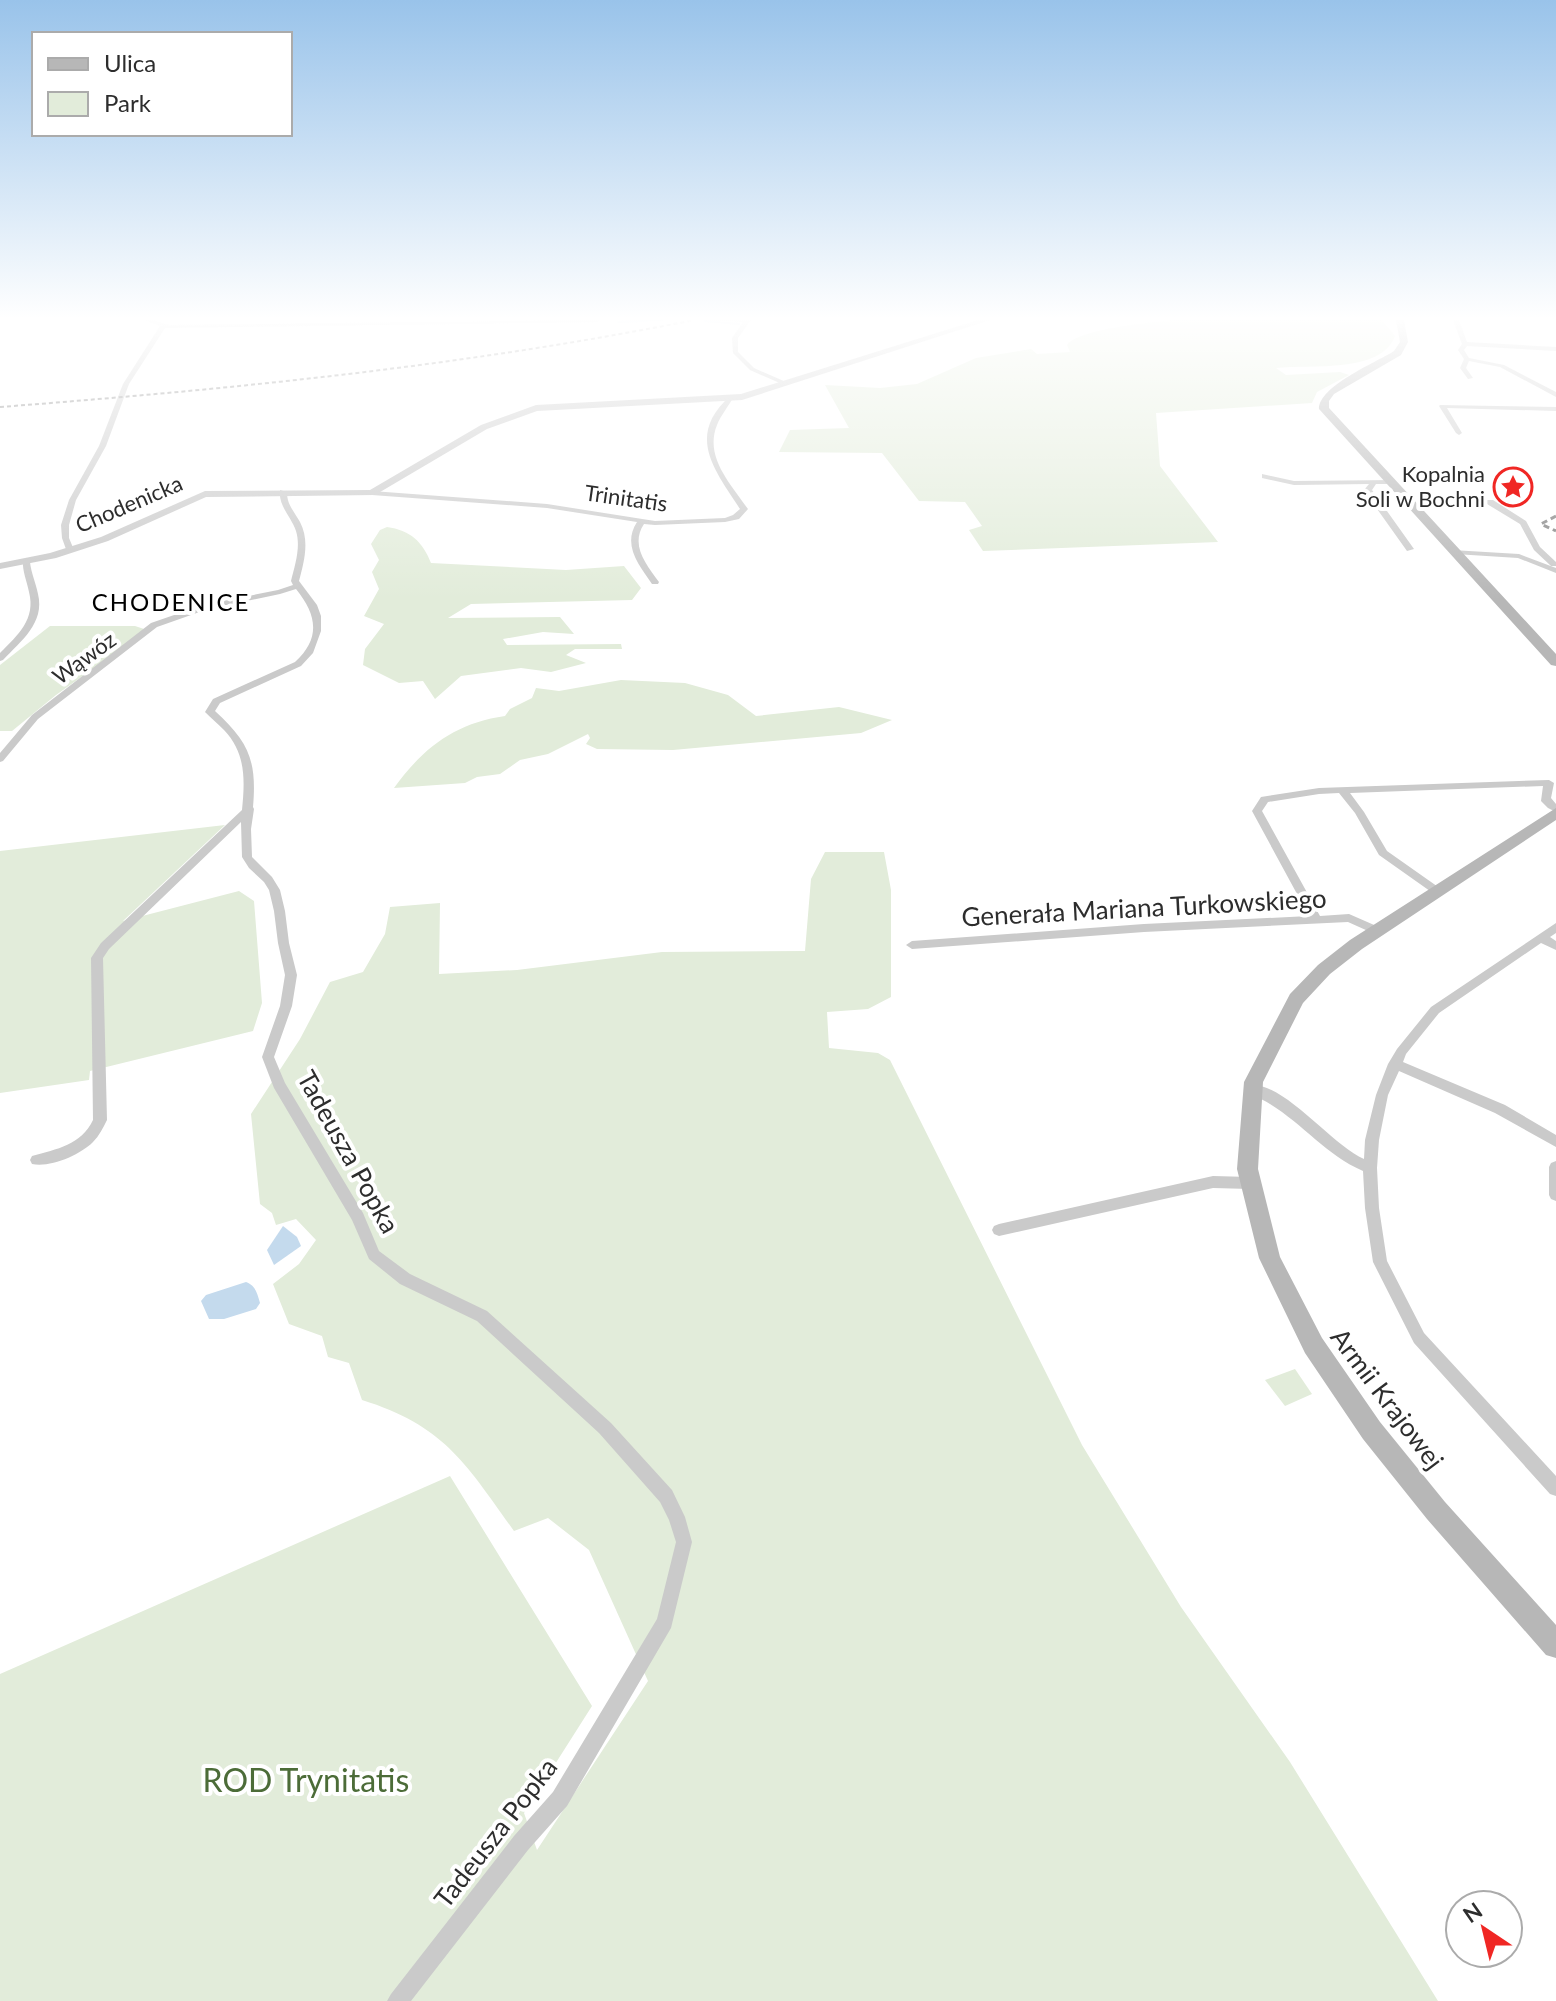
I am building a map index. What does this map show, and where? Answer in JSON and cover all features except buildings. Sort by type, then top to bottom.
[{"type":"main road","points":[[1328,413],[1556,662]]},
{"type":"main road","name":"Armii Krajowej","points":[[1553,1636],[1400,1466],[1318,1358],[1285,1295],[1271,1259],[1250,1183],[1248,1139],[1258,1062],[1275,1028],[1297,998],[1327,967],[1556,811]]},
{"type":"street","points":[[70,550],[67,544],[67,518],[80,481],[100,452],[115,413]]},
{"type":"street","points":[[372,493],[484,427],[521,413]]},
{"type":"street","name":"Trinitatis","points":[[372,493],[547,506],[642,521],[725,520],[743,514],[744,509],[710,457],[708,447],[719,413]]},
{"type":"street","points":[[1447,413],[1459,433]]},
{"type":"street","points":[[1265,476],[1294,483],[1391,482]]},
{"type":"street","points":[[1374,482],[1368,490],[1410,549]]},
{"type":"street","points":[[283,492],[286,510],[301,536],[297,586]]},
{"type":"street","name":"Chodenicka","points":[[0,566],[70,550],[132,528],[182,502],[205,494],[372,493]]},
{"type":"street","points":[[1490,502],[1523,523],[1537,548],[1556,568]]},
{"type":"street","points":[[642,521],[634,535],[634,549],[655,582]]},
{"type":"street","points":[[1455,552],[1519,556],[1556,568]]},
{"type":"street","points":[[0,658],[32,625],[35,599],[26,562]]},
{"type":"street","name":"Wąwóz","points":[[0,759],[35,717],[154,625],[206,607],[297,586]]},
{"type":"street","name":"Tadeusza Popka","points":[[297,586],[316,611],[317,632],[306,657],[211,706],[210,712],[236,734],[251,769],[246,853],[253,866],[270,882],[279,906],[283,944],[291,973],[290,991],[268,1057],[279,1084],[358,1217],[374,1255],[405,1279],[482,1316],[605,1428],[666,1496],[677,1517],[684,1542],[665,1622],[560,1799],[521,1843],[398,2001]]},
{"type":"street","points":[[1316,919],[1257,811],[1265,799],[1279,794],[1342,790],[1549,783],[1544,797],[1556,811]]},
{"type":"street","points":[[1342,790],[1383,853],[1437,892]]},
{"type":"street","points":[[37,1160],[59,1156],[88,1140],[100,1120],[97,958],[105,946],[249,809]]},
{"type":"street","name":"Generała Mariana Turkowskiego","points":[[912,945],[1349,918],[1377,931]]},
{"type":"street","points":[[1556,927],[1435,1010],[1394,1064],[1375,1125],[1370,1168],[1380,1262],[1419,1338],[1556,1488]]},
{"type":"street","points":[[1541,937],[1556,946]]},
{"type":"street","points":[[1394,1064],[1500,1109],[1556,1142]]},
{"type":"street","points":[[1253,1089],[1276,1097],[1293,1109],[1335,1151],[1370,1168]]},
{"type":"street","points":[[1556,1167],[1556,1195]]},
{"type":"street","points":[[999,1230],[1213,1182],[1250,1183]]},
{"type":"green space","points":[[841,413],[1156,413],[1160,466],[1218,542],[983,551],[969,530],[982,526],[965,502],[919,501],[882,453],[779,452],[790,430],[849,428]]},
{"type":"green space","points":[[387,527],[415,538],[431,563],[566,570],[624,566],[641,588],[632,600],[471,604],[448,618],[560,617],[574,634],[543,632],[503,639],[507,645],[621,644],[622,649],[575,649],[566,655],[586,663],[551,672],[521,668],[461,676],[435,699],[423,681],[399,683],[363,665],[365,649],[384,624],[364,616],[379,589],[372,572],[379,560],[371,544],[380,530]]},
{"type":"green space","points":[[50,626],[135,626],[147,630],[56,695],[12,731],[0,731],[0,665]]},
{"type":"green space","points":[[621,680],[685,683],[728,695],[756,716],[839,707],[892,720],[861,733],[673,750],[597,749],[586,744],[590,738],[588,734],[548,754],[520,760],[500,774],[477,777],[465,783],[394,788],[429,749],[456,731],[487,719],[505,716],[510,709],[532,698],[536,688],[559,691]]},
{"type":"green space","points":[[225,825],[123,921],[239,891],[254,901],[262,1003],[253,1031],[90,1071],[89,1080],[0,1093],[0,851]]},
{"type":"green space","name":"ROD Trynitatis","points":[[825,852],[884,852],[891,890],[891,997],[868,1009],[827,1012],[829,1048],[878,1053],[890,1060],[1082,1445],[1181,1607],[1290,1762],[1438,2001],[0,2001],[0,1674],[450,1476],[592,1706],[524,1813],[537,1850],[648,1681],[589,1550],[548,1518],[514,1531],[451,1450],[414,1422],[362,1400],[349,1363],[328,1357],[322,1336],[289,1324],[273,1284],[299,1264],[316,1240],[296,1219],[276,1225],[272,1213],[260,1204],[251,1114],[300,1039],[330,982],[363,972],[385,934],[390,907],[440,903],[439,974],[517,970],[662,952],[805,951],[811,879]]},
{"type":"green space","points":[[1295,1369],[1312,1394],[1285,1406],[1265,1380]]},
{"type":"water","points":[[283,1226],[297,1237],[301,1246],[274,1265],[267,1250]]},
{"type":"water","points":[[246,1282],[257,1293],[260,1303],[256,1309],[224,1319],[209,1319],[201,1301],[206,1295]]},
{"type":"railway","points":[[1556,516],[1541,524],[1556,531]]},
{"type":"place","name":"Kopalnia Soli w Bochni","points":[[1513,487]]},
{"type":"district","name":"CHODENICE","points":[[171,603]]}]
